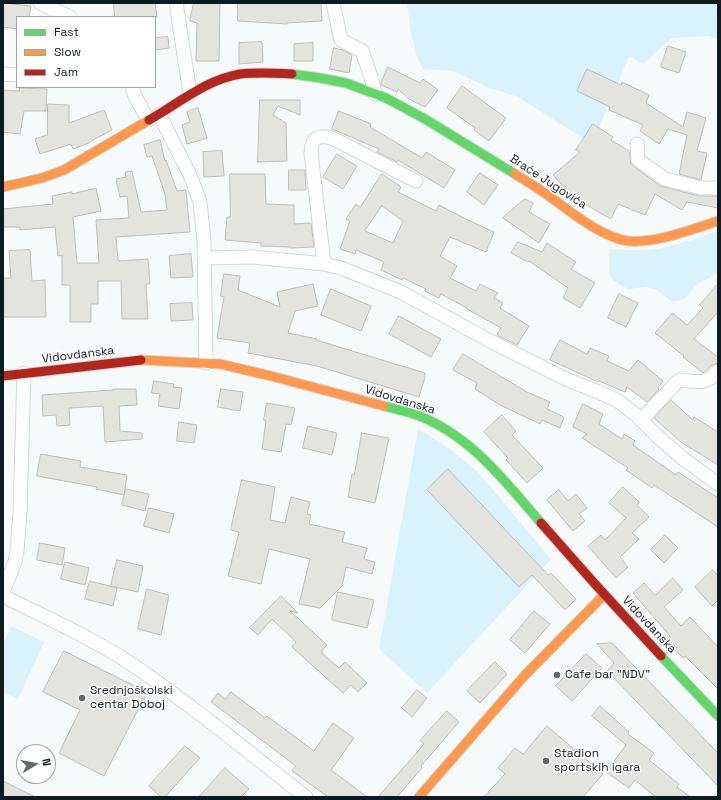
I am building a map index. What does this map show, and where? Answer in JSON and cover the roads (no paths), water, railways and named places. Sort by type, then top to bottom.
[{"type":"street","points":[[40,3],[68,16]]},
{"type":"street","points":[[176,3],[190,93]]},
{"type":"street","points":[[333,3],[340,40],[362,50],[375,94]]},
{"type":"street","name":"Braće Jugovića","points":[[3,187],[63,171],[154,117],[190,93],[220,78],[253,73],[307,76],[342,83],[375,94],[424,119],[536,187],[591,224],[618,239],[639,242],[718,221]]},
{"type":"street","points":[[3,74],[16,75]]},
{"type":"street","points":[[132,88],[138,101],[154,117],[181,154],[196,188],[200,202],[204,258],[206,363]]},
{"type":"street","points":[[324,264],[311,153],[311,144],[315,138],[322,136],[332,138],[416,181]]},
{"type":"street","points":[[637,144],[638,160],[664,179],[701,188],[718,188]]},
{"type":"street","points":[[204,258],[253,257],[324,264],[341,268],[401,292],[497,344],[568,380],[618,401],[681,456],[718,484]]},
{"type":"street","name":"Vidovdanska","points":[[3,376],[142,360],[220,364],[416,414],[444,428],[470,446],[499,474],[604,595],[718,716]]},
{"type":"street","points":[[641,420],[680,380],[694,382],[705,381],[718,371]]},
{"type":"street","points":[[3,592],[15,562],[17,552],[20,506],[24,373]]},
{"type":"street","points":[[419,797],[526,675],[604,595]]},
{"type":"street","points":[[3,596],[80,634],[127,662],[189,706],[306,797]]},
{"type":"place","name":"Cafe bar \"NDV\"","points":[[557,675]]},
{"type":"place","name":"Srednjoškolski centar Doboj","points":[[82,698]]},
{"type":"place","name":"Stadion sportskih igara","points":[[546,761]]}]
